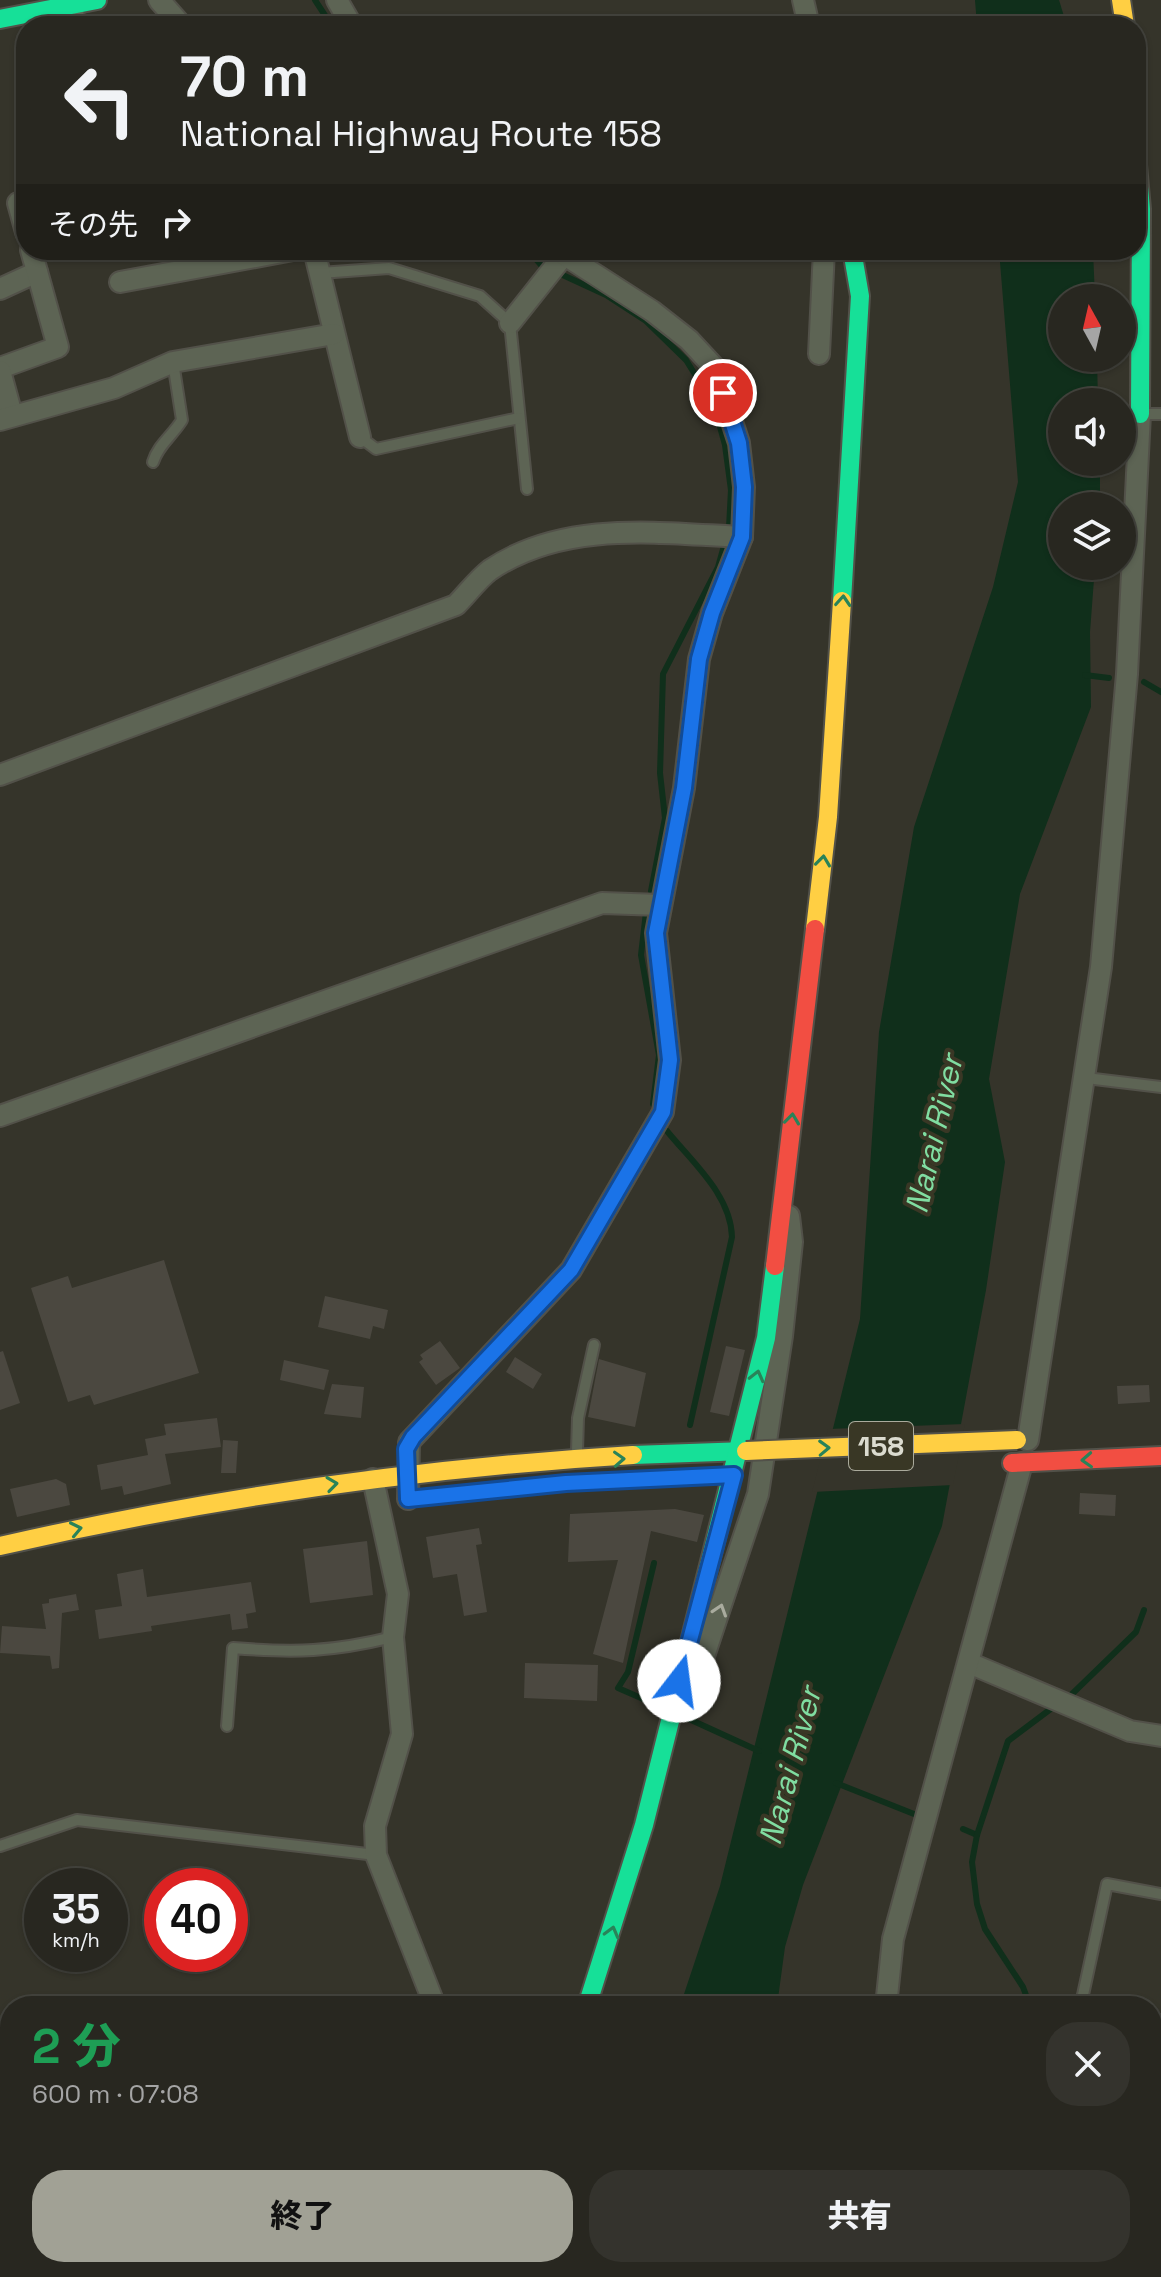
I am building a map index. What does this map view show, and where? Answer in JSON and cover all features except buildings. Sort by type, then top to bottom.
[{"type":"main road","points":[[0,19],[84,1]]},
{"type":"main road","points":[[591,1996],[605,1958],[738,1475],[766,1338],[781,1241],[784,1183],[829,802],[860,296],[854,260]]},
{"type":"main road","points":[[1143,260],[1151,414]]},
{"type":"main road","name":"158","points":[[0,1546],[159,1512],[406,1475],[742,1451],[1029,1440]]},
{"type":"main road","points":[[1010,1463],[1161,1456]]},
{"type":"main road","points":[[705,1476],[773,1474]]},
{"type":"main road","points":[[370,1503],[416,1498]]},
{"type":"main road","points":[[29,1559],[74,1550]]},
{"type":"street","points":[[159,0],[173,16]]},
{"type":"street","points":[[34,260],[58,347],[0,370],[6,418],[114,388],[173,362],[334,334]]},
{"type":"street","points":[[120,282],[239,260]]},
{"type":"street","points":[[316,260],[360,437]]},
{"type":"street","points":[[510,323],[555,260]]},
{"type":"street","points":[[416,1498],[406,1475],[409,1442],[571,1270],[663,1112],[670,1060],[658,974],[656,933],[684,788],[699,659],[712,613],[742,537],[744,487],[739,443],[714,367],[689,340],[652,311],[571,260]]},
{"type":"street","points":[[819,354],[824,260]]},
{"type":"street","points":[[0,289],[37,272]]},
{"type":"street","points":[[1029,1440],[1101,967],[1151,414]]},
{"type":"street","points":[[0,775],[456,605],[487,572],[526,549],[616,531],[742,537]]},
{"type":"street","points":[[0,1116],[602,903],[661,905]]},
{"type":"street","points":[[666,1732],[699,1671],[758,1494],[770,1431],[792,1242],[784,1183]]},
{"type":"street","points":[[887,1996],[893,1939],[969,1663],[1010,1463]]},
{"type":"street","points":[[373,1479],[370,1503],[398,1594],[393,1637],[402,1734],[375,1826],[376,1855],[431,1996]]},
{"type":"street","points":[[969,1663],[1130,1731],[1161,1736]]},
{"type":"lane","points":[[318,274],[389,268],[480,296],[510,323],[527,489]]},
{"type":"lane","points":[[153,462],[156,450],[173,435],[182,420],[173,362]]},
{"type":"lane","points":[[360,437],[376,449],[519,418]]},
{"type":"lane","points":[[1086,1078],[1161,1087]]},
{"type":"lane","points":[[579,1461],[578,1418],[594,1345]]},
{"type":"lane","points":[[227,1726],[233,1648],[299,1653],[345,1649],[393,1637]]},
{"type":"lane","points":[[0,1846],[77,1820],[376,1855]]},
{"type":"lane","points":[[1086,1996],[1107,1884],[1161,1894]]},
{"type":"water","points":[[975,0],[1059,0],[1064,16],[976,16]]},
{"type":"water","name":"Narai River","points":[[1000,260],[1093,260],[1094,284],[1048,284],[1048,372],[1097,372],[1098,388],[1048,388],[1048,476],[1100,476],[1100,492],[1048,492],[1048,580],[1094,580],[1090,632],[1091,707],[1020,894],[989,1079],[1005,1162],[986,1290],[942,1526],[803,1885],[785,1947],[778,1996],[683,1996],[720,1886],[860,1319],[879,1032],[914,827],[993,587],[1018,482]]},
{"type":"pier","points":[[965,1424],[953,1485],[812,1492],[828,1429]]},
{"type":"waterway","points":[[315,0],[325,16]]},
{"type":"waterway","points":[[537,260],[541,265],[606,295],[646,321],[686,360],[714,405],[725,445],[731,490],[729,528],[718,567],[663,674],[660,773],[665,818],[651,891]]},
{"type":"waterway","points":[[1085,675],[1109,678]]},
{"type":"waterway","points":[[1144,682],[1161,692]]},
{"type":"waterway","points":[[646,912],[641,955],[659,1055],[653,1104]]},
{"type":"waterway","points":[[667,1131],[718,1193],[730,1222],[732,1237],[690,1425]]},
{"type":"waterway","points":[[654,1563],[628,1672],[618,1688],[664,1708]]},
{"type":"waterway","points":[[1072,1694],[1136,1632],[1144,1610]]},
{"type":"waterway","points":[[1026,1996],[985,1929],[977,1904],[972,1862],[977,1835],[1008,1741],[1052,1708]]},
{"type":"waterway","name":"Narai River","points":[[678,1714],[759,1751]]},
{"type":"waterway","points":[[836,1783],[914,1814]]},
{"type":"waterway","points":[[963,1829],[977,1835]]},
{"type":"traffic: fast","points":[[0,19],[97,0]]},
{"type":"traffic: fast","points":[[842,601],[860,296],[854,260]]},
{"type":"traffic: fast","points":[[1140,414],[1141,260]]},
{"type":"traffic: fast","points":[[590,1996],[644,1825],[766,1338],[775,1266]]},
{"type":"traffic: fast","points":[[633,1455],[746,1451]]},
{"type":"traffic: slow","points":[[1121,0],[1123,16]]},
{"type":"traffic: slow","points":[[815,929],[828,817],[842,601]]},
{"type":"traffic: slow","points":[[746,1451],[1017,1440]]},
{"type":"traffic: slow","points":[[0,1546],[157,1513],[315,1487],[473,1468],[633,1455]]},
{"type":"traffic: jam","points":[[775,1266],[815,929]]},
{"type":"traffic: jam","points":[[1012,1463],[1161,1456]]},
{"type":"route","points":[[679,1681],[734,1475],[566,1483],[408,1499],[406,1449],[413,1437],[571,1270],[663,1112],[670,1060],[658,974],[656,933],[684,788],[699,659],[712,613],[742,537],[744,487],[739,443],[723,393]]}]
